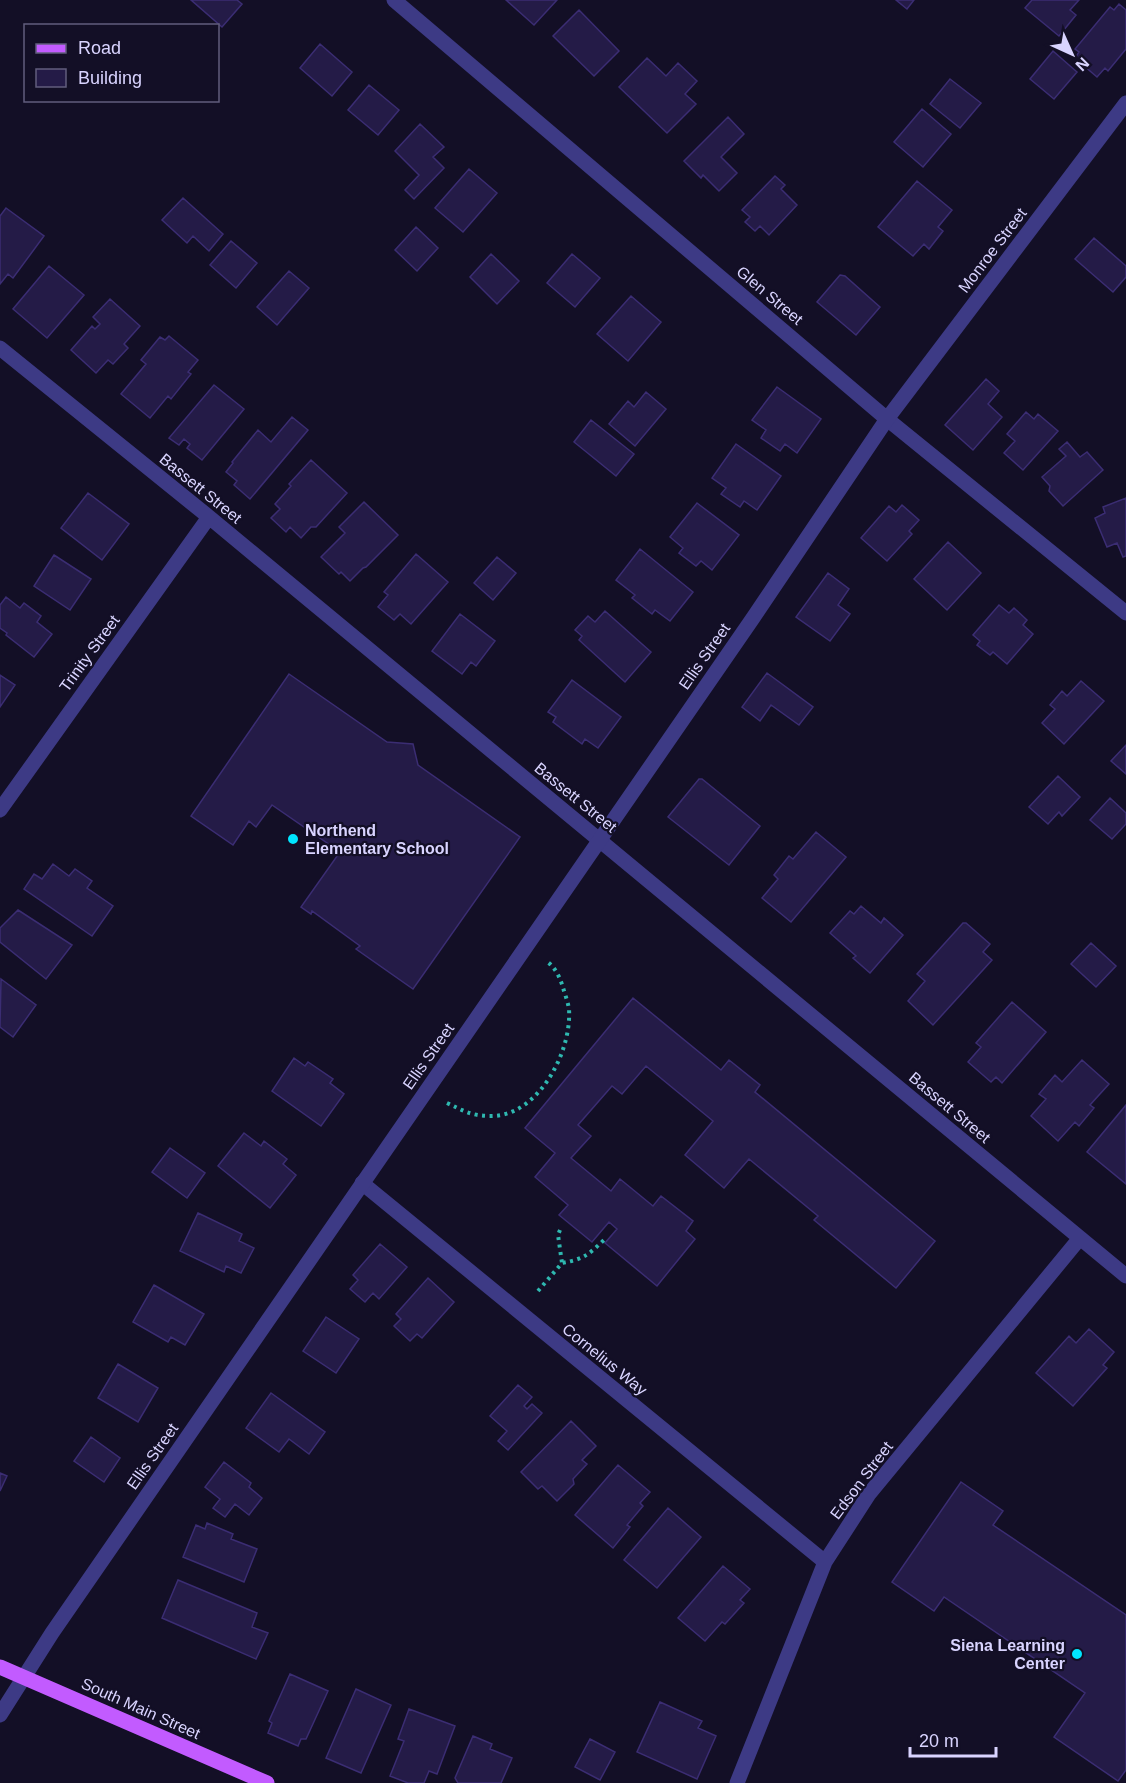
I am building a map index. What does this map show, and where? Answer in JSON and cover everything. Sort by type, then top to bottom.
[{"type":"main road","name":"South Main Street","points":[[0,1667],[267,1783]]},
{"type":"street","name":"Glen Street","points":[[394,0],[887,419],[1123,607]]},
{"type":"street","name":"Monroe Street","points":[[887,419],[1126,104]]},
{"type":"street","name":"Bassett Street","points":[[0,348],[600,839],[1126,1276]]},
{"type":"street","name":"Ellis Street","points":[[0,1715],[52,1633],[887,419]]},
{"type":"street","name":"Trinity Street","points":[[0,810],[209,517]]},
{"type":"street","name":"Cornelius Way","points":[[362,1183],[825,1562]]},
{"type":"street","name":"Edson Street","points":[[737,1783],[825,1562],[869,1494],[1080,1238]]},
{"type":"path","points":[[447,1103],[467,1113],[492,1116],[520,1108],[545,1086],[563,1049],[569,1009],[562,982],[552,964],[546,961]]},
{"type":"path","points":[[560,1230],[558,1235],[561,1263]]},
{"type":"path","points":[[538,1291],[561,1263],[588,1256],[604,1240]]},
{"type":"building","points":[[191,0],[237,0],[242,4],[222,27]]},
{"type":"building","points":[[506,0],[557,0],[534,25]]},
{"type":"building","points":[[896,0],[914,0],[907,9]]},
{"type":"building","points":[[1032,0],[1079,0],[1070,10],[1076,15],[1059,36],[1025,8]]},
{"type":"building","points":[[1119,4],[1126,10],[1126,49],[1108,71],[1105,68],[1097,77],[1075,58],[1079,52],[1075,49],[1110,7],[1114,10]]},
{"type":"building","points":[[579,10],[619,51],[594,76],[553,36]]},
{"type":"building","points":[[320,44],[352,72],[332,96],[300,68]]},
{"type":"building","points":[[1053,51],[1077,72],[1054,99],[1030,79]]},
{"type":"building","points":[[647,58],[666,76],[678,63],[697,81],[685,94],[696,104],[667,133],[619,87]]},
{"type":"building","points":[[950,79],[981,103],[960,128],[930,104]]},
{"type":"building","points":[[369,85],[399,110],[378,135],[348,110]]},
{"type":"building","points":[[922,109],[951,134],[923,167],[894,142]]},
{"type":"building","points":[[728,117],[744,134],[721,157],[737,173],[719,191],[703,175],[701,178],[684,161]]},
{"type":"building","points":[[420,124],[444,147],[433,157],[444,168],[414,199],[405,190],[419,175],[395,151]]},
{"type":"building","points":[[469,169],[497,193],[463,232],[435,208]]},
{"type":"building","points":[[775,176],[785,185],[781,189],[797,205],[769,235],[760,226],[755,231],[745,222],[750,217],[742,210]]},
{"type":"building","points":[[917,181],[952,210],[938,227],[943,231],[929,249],[924,244],[913,256],[878,227]]},
{"type":"building","points":[[183,198],[223,234],[209,251],[193,236],[187,243],[162,220]]},
{"type":"building","points":[[6,208],[44,236],[13,278],[8,274],[0,284],[0,216]]},
{"type":"building","points":[[416,227],[438,248],[417,271],[395,250]]},
{"type":"building","points":[[1094,238],[1126,266],[1126,277],[1113,292],[1075,259]]},
{"type":"building","points":[[231,241],[257,263],[236,288],[210,265]]},
{"type":"building","points":[[491,254],[519,281],[497,304],[470,277]]},
{"type":"building","points":[[572,254],[600,278],[575,307],[547,283]]},
{"type":"building","points":[[49,266],[84,295],[47,338],[13,309]]},
{"type":"building","points":[[289,271],[309,288],[277,325],[257,307]]},
{"type":"building","points":[[840,275],[845,276],[880,307],[856,335],[817,302]]},
{"type":"building","points":[[631,296],[661,322],[628,361],[597,334]]},
{"type":"building","points":[[110,299],[140,326],[124,344],[128,348],[113,364],[108,360],[96,373],[71,350],[92,326],[95,329],[100,324],[93,317]]},
{"type":"building","points":[[169,336],[198,360],[188,372],[191,374],[171,399],[168,396],[150,418],[121,394],[146,364],[141,360],[160,337],[165,340]]},
{"type":"building","points":[[986,379],[999,391],[988,404],[1002,417],[973,450],[945,425]]},
{"type":"building","points":[[214,385],[244,409],[202,460],[187,448],[190,444],[184,439],[179,445],[169,438]]},
{"type":"building","points":[[777,387],[821,419],[797,453],[785,444],[780,451],[761,438],[766,430],[752,420]]},
{"type":"building","points":[[646,392],[666,409],[635,446],[609,424],[628,401],[634,407]]},
{"type":"building","points":[[1026,412],[1034,419],[1038,414],[1058,431],[1023,470],[1004,453],[1015,441],[1007,434]]},
{"type":"building","points":[[292,417],[308,430],[250,499],[234,485],[237,481],[226,472],[258,430],[271,442]]},
{"type":"building","points":[[591,420],[634,454],[616,476],[574,442]]},
{"type":"building","points":[[1067,442],[1080,457],[1087,452],[1103,470],[1063,506],[1049,491],[1050,486],[1042,477],[1066,456],[1059,449]]},
{"type":"building","points":[[736,444],[781,476],[757,510],[744,501],[740,507],[721,494],[726,488],[712,478]]},
{"type":"building","points":[[311,460],[347,493],[316,527],[311,527],[301,538],[290,527],[286,532],[271,518],[280,509],[275,504],[291,486],[289,484]]},
{"type":"building","points":[[88,493],[129,524],[102,560],[61,528]]},
{"type":"building","points":[[1126,498],[1126,556],[1123,557],[1117,543],[1107,547],[1095,518],[1105,513],[1103,507]]},
{"type":"building","points":[[364,502],[398,535],[350,581],[321,557],[345,533],[339,527]]},
{"type":"building","points":[[697,503],[739,535],[712,570],[701,561],[696,566],[679,553],[683,548],[670,537]]},
{"type":"building","points":[[902,505],[919,520],[909,531],[912,534],[887,561],[861,538],[889,506],[896,512]]},
{"type":"building","points":[[948,542],[981,573],[947,610],[914,579]]},
{"type":"building","points":[[640,549],[693,592],[670,621],[655,610],[652,614],[632,598],[635,595],[616,580]]},
{"type":"building","points":[[416,554],[448,582],[411,624],[400,614],[394,620],[378,607],[388,595],[384,592]]},
{"type":"building","points":[[54,555],[91,579],[70,610],[34,586]]},
{"type":"building","points":[[497,557],[516,573],[493,600],[474,583]]},
{"type":"building","points":[[828,573],[849,589],[838,605],[850,614],[830,641],[796,617]]},
{"type":"building","points":[[6,597],[20,608],[24,603],[41,616],[37,622],[52,634],[34,657],[0,628],[0,605]]},
{"type":"building","points":[[999,605],[1009,613],[1014,608],[1027,620],[1023,625],[1033,634],[1007,664],[993,652],[990,655],[977,645],[980,641],[973,635]]},
{"type":"building","points":[[605,611],[651,652],[625,682],[579,640],[582,636],[575,630],[588,616],[595,622]]},
{"type":"building","points":[[460,614],[495,641],[476,666],[471,662],[462,674],[432,651]]},
{"type":"building","points":[[767,673],[813,707],[799,725],[771,705],[760,721],[742,707]]},
{"type":"building","points":[[289,674],[387,742],[413,744],[418,765],[520,837],[413,989],[356,949],[360,946],[312,911],[311,914],[301,907],[340,852],[272,805],[256,827],[249,821],[233,845],[191,816]]},
{"type":"building","points":[[0,675],[15,685],[0,707]]},
{"type":"building","points":[[572,680],[621,717],[598,748],[585,739],[582,744],[553,722],[556,717],[548,712]]},
{"type":"building","points":[[1081,681],[1104,701],[1064,744],[1042,723],[1055,709],[1050,705],[1062,691],[1067,696]]},
{"type":"building","points":[[1126,745],[1126,774],[1111,761]]},
{"type":"building","points":[[1058,776],[1080,797],[1062,816],[1059,812],[1048,824],[1029,807]]},
{"type":"building","points":[[699,779],[702,779],[760,826],[729,865],[668,817]]},
{"type":"building","points":[[1110,798],[1126,813],[1126,824],[1112,839],[1090,820]]},
{"type":"building","points":[[816,832],[846,857],[791,922],[762,898],[778,879],[774,875],[789,856],[793,859]]},
{"type":"building","points":[[53,864],[69,876],[75,869],[92,881],[87,888],[113,906],[92,936],[24,889],[34,874],[42,879]]},
{"type":"building","points":[[861,906],[881,923],[884,918],[903,935],[870,973],[853,958],[856,956],[830,933],[850,911],[854,914]]},
{"type":"building","points":[[18,910],[72,945],[46,979],[0,942],[0,928]]},
{"type":"building","points":[[963,923],[966,923],[990,944],[983,952],[992,960],[933,1025],[908,1001],[925,981],[917,974]]},
{"type":"building","points":[[1091,943],[1116,966],[1096,987],[1071,964]]},
{"type":"building","points":[[1,979],[36,1005],[13,1037],[0,1027]]},
{"type":"building","points":[[633,998],[721,1070],[729,1060],[760,1085],[755,1092],[935,1241],[896,1288],[814,1220],[818,1216],[749,1159],[724,1188],[685,1155],[713,1121],[646,1066],[622,1094],[612,1086],[578,1125],[591,1136],[571,1158],[611,1191],[620,1179],[653,1206],[661,1196],[693,1221],[686,1231],[695,1239],[657,1286],[605,1243],[617,1229],[609,1222],[592,1242],[559,1215],[568,1205],[535,1177],[555,1153],[525,1128]]},
{"type":"building","points":[[1012,1002],[1046,1032],[1002,1083],[996,1077],[991,1082],[968,1062],[981,1047],[976,1043]]},
{"type":"building","points":[[294,1058],[305,1066],[308,1062],[333,1079],[330,1083],[344,1094],[321,1126],[272,1091]]},
{"type":"building","points":[[1082,1060],[1109,1084],[1090,1105],[1094,1108],[1079,1126],[1075,1122],[1058,1141],[1031,1116],[1046,1099],[1039,1094],[1055,1075],[1062,1082]]},
{"type":"building","points":[[1126,1105],[1126,1184],[1087,1152]]},
{"type":"building","points":[[244,1133],[261,1146],[264,1141],[287,1159],[283,1164],[296,1175],[270,1208],[218,1166]]},
{"type":"building","points":[[170,1148],[205,1173],[187,1198],[152,1172]]},
{"type":"building","points":[[198,1213],[242,1234],[239,1241],[254,1248],[241,1273],[226,1266],[224,1272],[180,1251]]},
{"type":"building","points":[[380,1244],[407,1267],[379,1299],[373,1293],[365,1302],[350,1289],[358,1280],[353,1275]]},
{"type":"building","points":[[428,1278],[454,1302],[422,1338],[417,1334],[410,1341],[394,1326],[401,1319],[396,1314]]},
{"type":"building","points":[[154,1285],[204,1314],[185,1345],[171,1337],[168,1342],[133,1322]]},
{"type":"building","points":[[326,1317],[359,1339],[336,1373],[303,1351]]},
{"type":"building","points":[[1089,1329],[1114,1352],[1103,1365],[1107,1368],[1073,1406],[1036,1373],[1069,1336],[1076,1343]]},
{"type":"building","points":[[118,1364],[158,1388],[138,1422],[98,1398]]},
{"type":"building","points":[[518,1385],[532,1397],[524,1406],[527,1409],[532,1404],[542,1413],[508,1450],[498,1441],[507,1431],[490,1416]]},
{"type":"building","points":[[271,1393],[325,1432],[309,1454],[289,1439],[279,1452],[246,1428]]},
{"type":"building","points":[[571,1421],[596,1446],[582,1460],[587,1464],[573,1479],[574,1484],[557,1501],[542,1486],[538,1489],[521,1472]]},
{"type":"building","points":[[91,1437],[120,1458],[104,1482],[74,1461]]},
{"type":"building","points":[[224,1462],[251,1483],[249,1487],[262,1498],[249,1515],[235,1504],[225,1517],[213,1508],[220,1499],[205,1487]]},
{"type":"building","points":[[618,1465],[650,1492],[640,1503],[643,1506],[627,1525],[630,1527],[613,1548],[575,1515]]},
{"type":"building","points":[[0,1473],[7,1476],[0,1491]]},
{"type":"building","name":"Siena Learning Center","points":[[961,1482],[1003,1511],[993,1525],[1126,1615],[1126,1770],[1118,1781],[1054,1737],[1085,1693],[944,1597],[934,1611],[892,1582]]},
{"type":"building","points":[[668,1508],[701,1537],[657,1588],[624,1560]]},
{"type":"building","points":[[207,1523],[233,1534],[231,1539],[257,1549],[244,1582],[183,1557],[196,1525],[205,1529]]},
{"type":"building","points":[[723,1566],[750,1589],[740,1600],[744,1603],[705,1641],[678,1618]]},
{"type":"building","points":[[178,1580],[257,1613],[252,1627],[268,1633],[256,1659],[162,1618]]},
{"type":"building","points":[[290,1674],[328,1691],[306,1739],[301,1739],[298,1746],[268,1733],[272,1723],[269,1721]]},
{"type":"building","points":[[356,1689],[391,1705],[361,1773],[326,1758]]},
{"type":"building","points":[[660,1702],[702,1721],[698,1728],[716,1736],[697,1779],[637,1752]]},
{"type":"building","points":[[409,1709],[455,1726],[437,1774],[429,1771],[424,1783],[408,1783],[390,1776],[404,1741],[398,1739]]},
{"type":"building","points":[[473,1736],[492,1744],[490,1749],[512,1758],[501,1783],[458,1783],[455,1778]]},
{"type":"building","points":[[590,1739],[615,1752],[600,1780],[575,1767]]},
{"type":"place","name":"Northend Elementary School","points":[[293,839]]},
{"type":"place","name":"Siena Learning Center","points":[[1077,1654]]}]
